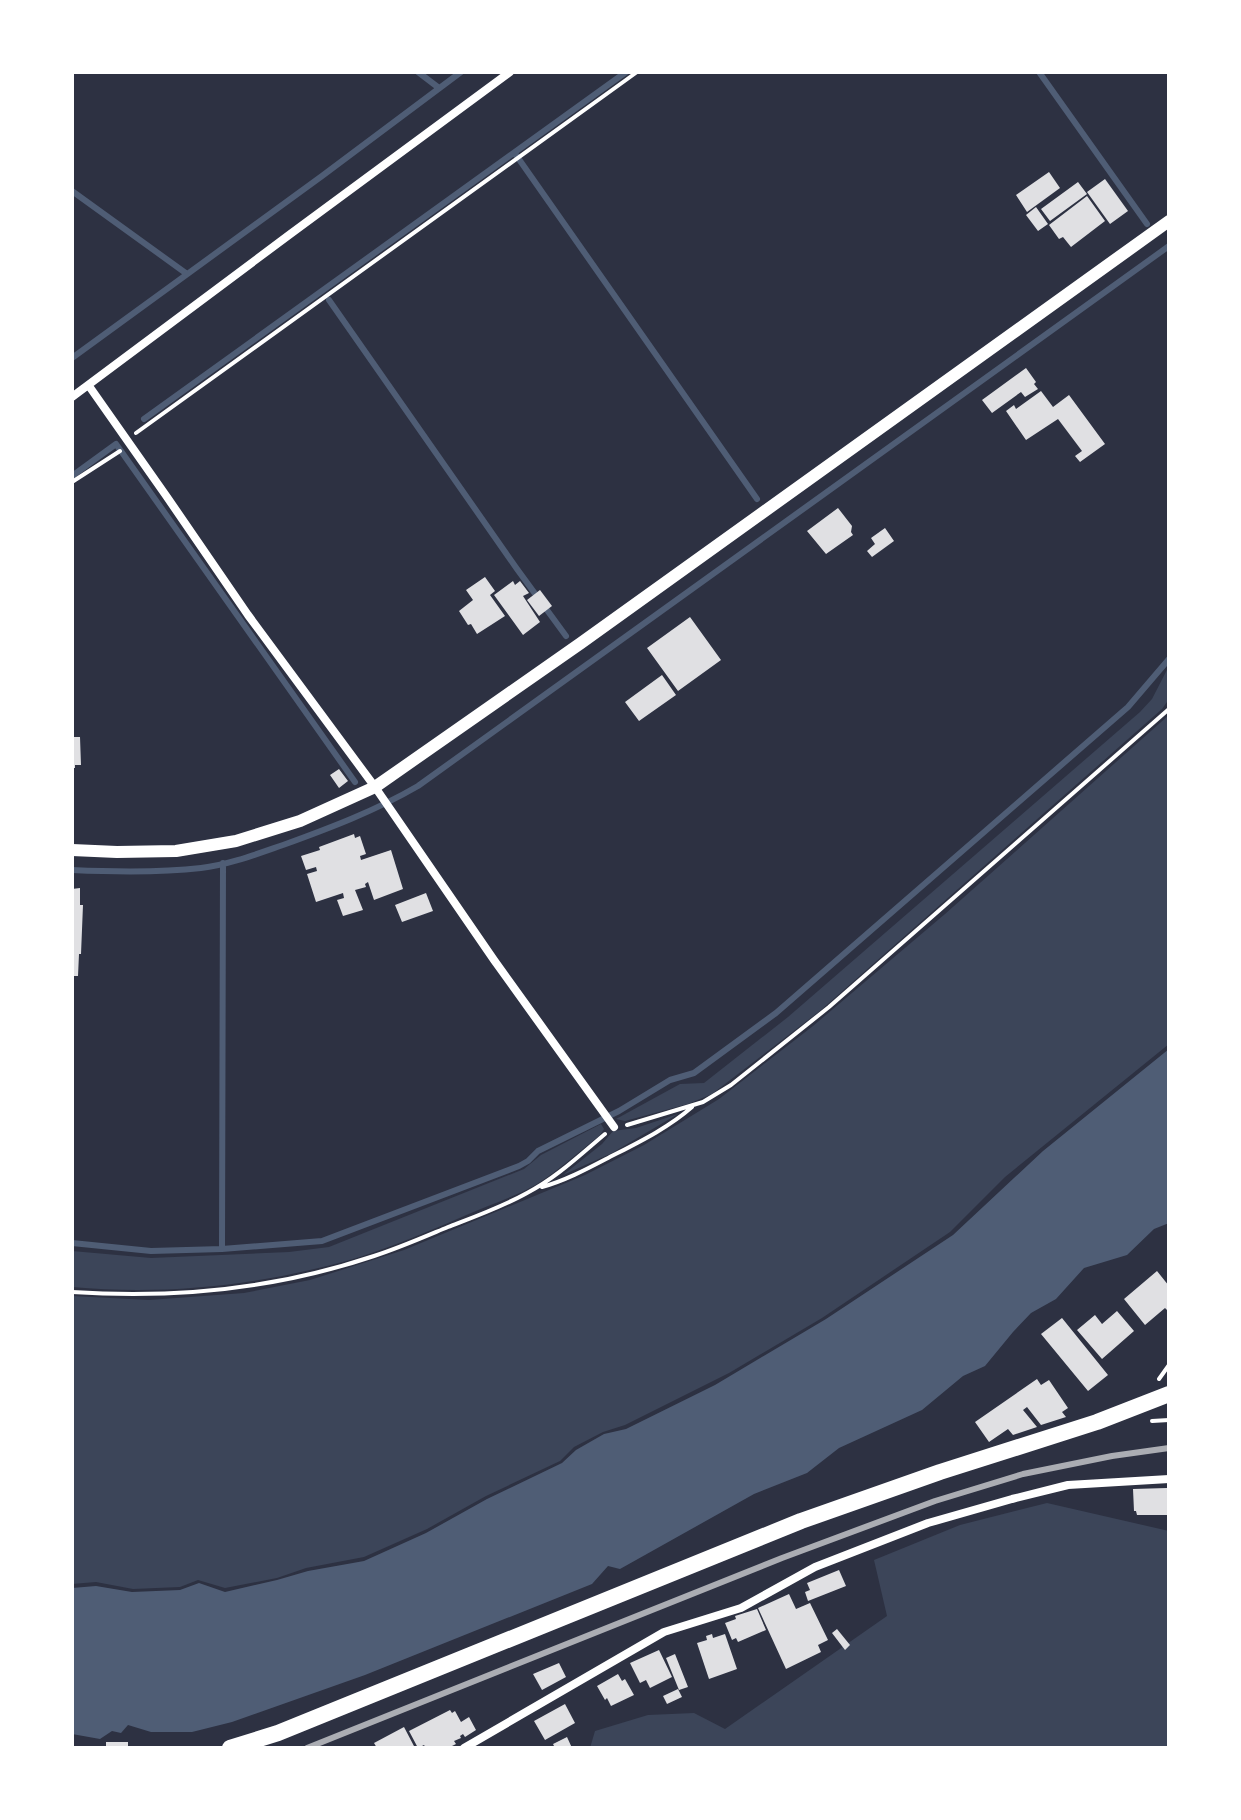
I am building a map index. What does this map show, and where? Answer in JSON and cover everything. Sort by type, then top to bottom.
[{"type":"main road","points":[[230,1748],[278,1733],[801,1521],[1097,1422],[1169,1394]]},
{"type":"street","points":[[72,397],[510,72]]},
{"type":"street","points":[[72,850],[146,852],[236,841],[300,821],[375,787],[1169,221]]},
{"type":"street","points":[[89,386],[248,615],[375,787],[609,1120]]},
{"type":"street","points":[[464,1748],[664,1632],[741,1608],[815,1567],[928,1523],[1068,1485],[1169,1479]]},
{"type":"path","points":[[127,439],[637,72]]},
{"type":"path","points":[[72,482],[118,452]]},
{"type":"path","points":[[72,1292],[133,1295],[217,1291],[316,1273],[375,1256],[536,1188],[550,1179],[609,1120],[633,1124],[703,1102],[731,1085],[829,1007],[1169,709]]},
{"type":"path","points":[[536,1188],[581,1172],[635,1145],[695,1105]]},
{"type":"shaded area","points":[[1169,666],[1169,699],[1162,709],[821,1010],[712,1094],[688,1104],[625,1121],[616,1119],[680,1084],[704,1083],[788,1017],[1140,712],[1152,699]]},
{"type":"shaded area","points":[[1169,715],[1169,1044],[1005,1177],[950,1232],[822,1318],[729,1373],[625,1425],[603,1432],[574,1447],[560,1461],[486,1496],[427,1529],[364,1557],[225,1588],[198,1580],[180,1587],[133,1589],[96,1582],[72,1584],[72,1296],[149,1300],[244,1293],[310,1280],[404,1250],[585,1175],[644,1145],[719,1099],[813,1026],[945,914]]},
{"type":"shaded area","points":[[1169,1049],[1169,1223],[1154,1229],[1127,1255],[1084,1268],[1056,1299],[1031,1313],[985,1366],[963,1376],[922,1410],[839,1448],[807,1473],[754,1494],[620,1569],[608,1566],[592,1584],[365,1675],[232,1722],[192,1732],[151,1732],[128,1725],[121,1733],[112,1731],[100,1739],[72,1734],[72,1588],[96,1586],[132,1592],[180,1590],[199,1583],[225,1592],[308,1571],[364,1561],[426,1533],[562,1463],[576,1450],[604,1434],[626,1429],[715,1385],[826,1319],[953,1235],[1043,1151]]},
{"type":"shaded area","points":[[678,1114],[612,1153],[563,1175],[602,1144],[613,1131],[636,1128]]},
{"type":"shaded area","points":[[601,1124],[604,1129],[600,1135],[537,1184],[362,1256],[295,1273],[232,1284],[136,1290],[72,1287],[72,1251],[151,1258],[289,1252],[329,1247],[524,1169],[541,1155]]},
{"type":"shaded area","points":[[1047,1503],[1169,1531],[1169,1748],[590,1748],[595,1731],[648,1715],[694,1713],[725,1729],[887,1616],[874,1560],[960,1525]]},
{"type":"building","points":[[1049,172],[1060,188],[1027,212],[1016,195]]},
{"type":"building","points":[[1105,179],[1128,211],[1110,224],[1087,192]]},
{"type":"building","points":[[1078,182],[1087,194],[1050,221],[1041,209]]},
{"type":"building","points":[[1087,196],[1105,221],[1071,247],[1063,237],[1059,239],[1049,225]]},
{"type":"building","points":[[1036,207],[1048,224],[1038,231],[1026,215]]},
{"type":"building","points":[[1026,368],[1038,389],[1025,397],[1021,392],[992,413],[982,400]]},
{"type":"building","points":[[1041,391],[1053,407],[1069,395],[1105,444],[1080,462],[1075,456],[1082,451],[1058,419],[1026,440],[1006,411],[1014,405],[1016,409]]},
{"type":"building","points":[[838,508],[852,526],[853,535],[826,554],[807,531]]},
{"type":"building","points":[[885,528],[894,541],[872,557],[867,551],[875,544],[871,538]]},
{"type":"building","points":[[485,577],[495,591],[490,595],[505,616],[477,634],[459,611],[473,600],[466,590]]},
{"type":"building","points":[[513,581],[515,585],[520,581],[529,593],[523,596],[540,622],[523,635],[494,595]]},
{"type":"building","points":[[540,590],[552,606],[539,616],[527,600]]},
{"type":"building","points":[[690,617],[721,660],[678,691],[647,648]]},
{"type":"building","points":[[662,675],[676,695],[639,721],[625,702]]},
{"type":"building","points":[[72,737],[80,737],[81,765],[75,765],[75,768],[72,768]]},
{"type":"building","points":[[339,769],[348,781],[339,788],[330,775]]},
{"type":"building","points":[[354,834],[355,838],[360,836],[366,854],[360,856],[361,860],[391,850],[403,889],[374,900],[368,882],[366,887],[355,890],[363,910],[343,916],[337,900],[344,898],[343,893],[316,902],[307,874],[317,871],[316,867],[306,870],[301,856]]},
{"type":"building","points":[[80,888],[80,905],[83,905],[81,954],[78,976],[72,976],[72,889]]},
{"type":"building","points":[[426,893],[433,911],[402,922],[395,905]]},
{"type":"building","points":[[1157,1271],[1169,1286],[1169,1312],[1165,1308],[1145,1325],[1124,1299]]},
{"type":"building","points":[[1117,1311],[1134,1331],[1102,1359],[1077,1330],[1095,1315],[1102,1324]]},
{"type":"building","points":[[1062,1318],[1108,1375],[1088,1391],[1041,1334]]},
{"type":"building","points":[[1037,1379],[1041,1385],[1049,1380],[1068,1408],[1062,1412],[1066,1417],[1041,1425],[1027,1407],[1023,1410],[1037,1427],[1013,1435],[1008,1429],[989,1442],[975,1422]]},
{"type":"building","points":[[1167,1488],[1168,1515],[1137,1515],[1133,1489]]},
{"type":"building","points":[[839,1570],[846,1586],[808,1601],[805,1592],[810,1590],[807,1583]]},
{"type":"building","points":[[789,1594],[796,1609],[810,1603],[828,1640],[818,1645],[821,1652],[786,1669],[758,1608]]},
{"type":"building","points":[[757,1609],[766,1630],[738,1642],[736,1638],[732,1640],[725,1623],[736,1619],[735,1616]]},
{"type":"building","points":[[837,1629],[850,1645],[845,1650],[832,1633]]},
{"type":"building","points":[[712,1634],[713,1638],[725,1634],[737,1669],[709,1679],[697,1643],[707,1640],[706,1636]]},
{"type":"building","points":[[659,1650],[672,1677],[650,1688],[646,1680],[640,1683],[630,1663]]},
{"type":"building","points":[[675,1654],[688,1687],[679,1690],[666,1658]]},
{"type":"building","points":[[559,1663],[566,1677],[542,1690],[533,1674]]},
{"type":"building","points":[[618,1674],[622,1681],[625,1679],[634,1695],[611,1706],[597,1686]]},
{"type":"building","points":[[678,1689],[682,1697],[667,1704],[663,1696]]},
{"type":"building","points":[[565,1704],[575,1723],[545,1740],[534,1721]]},
{"type":"building","points":[[450,1710],[452,1713],[455,1711],[461,1722],[469,1717],[476,1730],[465,1737],[463,1734],[454,1741],[456,1744],[448,1748],[426,1748],[424,1745],[418,1748],[409,1731]]},
{"type":"building","points":[[404,1727],[415,1748],[377,1748],[374,1743]]},
{"type":"building","points":[[567,1737],[572,1748],[555,1748],[553,1744]]},
{"type":"building","points":[[106,1742],[128,1742],[128,1748],[106,1748]]},
{"type":"waterway","points":[[418,72],[439,88]]},
{"type":"waterway","points":[[72,358],[461,72]]},
{"type":"waterway","points":[[144,419],[626,72]]},
{"type":"waterway","points":[[1039,72],[1147,224]]},
{"type":"waterway","points":[[516,155],[757,499]]},
{"type":"waterway","points":[[72,191],[187,274]]},
{"type":"waterway","points":[[72,870],[153,871],[222,864],[335,825],[418,786],[1169,246]]},
{"type":"waterway","points":[[329,300],[566,636]]},
{"type":"waterway","points":[[72,476],[116,444],[355,782]]},
{"type":"waterway","points":[[72,1243],[151,1251],[322,1241],[519,1166],[538,1151],[619,1111],[670,1080],[694,1073],[776,1013],[1128,707],[1169,659]]},
{"type":"waterway","points":[[222,1249],[223,863]]},
{"type":"railway","points":[[307,1748],[782,1558],[935,1501],[1023,1474],[1169,1448]]}]
